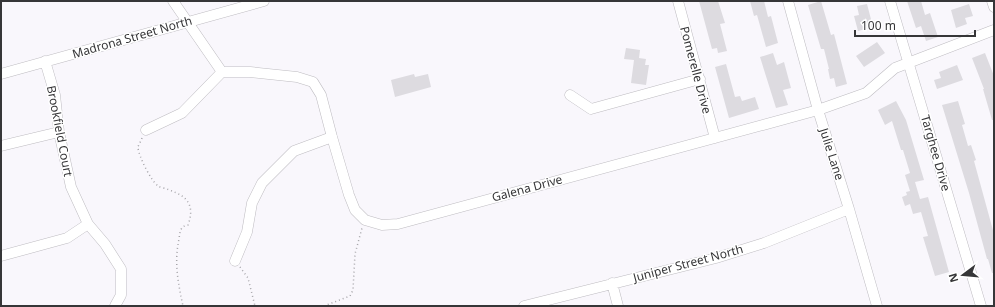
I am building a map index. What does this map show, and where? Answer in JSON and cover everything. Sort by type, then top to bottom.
[{"type":"street","points":[[173,1],[186,22],[222,72]]},
{"type":"street","name":"Madrona Street North","points":[[1,74],[264,1]]},
{"type":"street","name":"Pomerelle Drive","points":[[678,1],[715,138]]},
{"type":"street","name":"Julie Lane","points":[[788,1],[818,110],[877,306]]},
{"type":"street","name":"Targhee Drive","points":[[890,1],[981,306]]},
{"type":"street","points":[[992,1],[994,7]]},
{"type":"street","name":"Galena Drive","points":[[364,220],[382,225],[398,224],[818,110],[866,93],[895,68],[994,30]]},
{"type":"street","name":"Brookfield Court","points":[[45,61],[55,95],[59,132],[71,187],[88,224],[105,244],[121,269],[121,295],[115,306]]},
{"type":"street","points":[[146,130],[182,113],[222,72],[250,72],[297,77],[312,82],[321,95],[349,195],[355,210],[364,220]]},
{"type":"street","points":[[570,95],[592,109],[700,79]]},
{"type":"street","points":[[1,146],[59,132]]},
{"type":"street","points":[[235,261],[247,232],[252,203],[262,183],[294,151],[332,137]]},
{"type":"street","name":"Juniper Street North","points":[[524,306],[716,258],[757,245],[849,209]]},
{"type":"street","points":[[1,256],[67,238],[88,224]]},
{"type":"street","points":[[612,283],[618,306]]},
{"type":"path","points":[[146,130],[138,147],[140,156],[153,181],[159,187],[180,194],[190,205],[192,212],[188,225],[184,226],[181,230],[177,250],[176,266],[183,306]]},
{"type":"path","points":[[324,306],[350,296],[353,290],[355,254],[364,220]]},
{"type":"path","points":[[235,261],[248,278],[255,306]]},
{"type":"building","points":[[699,1],[718,1],[725,23],[720,24],[727,51],[718,53],[717,48],[712,49]]},
{"type":"building","points":[[750,1],[764,1],[768,17],[771,16],[778,43],[766,47],[757,15],[754,16]]},
{"type":"building","points":[[821,1],[831,35],[834,34],[847,84],[836,87],[834,78],[830,79],[824,49],[821,49],[808,5]]},
{"type":"building","points":[[907,1],[921,1],[925,15],[930,13],[938,37],[926,41],[921,26],[916,28]]},
{"type":"building","points":[[867,4],[873,27],[858,31],[854,16],[859,15],[857,6]]},
{"type":"building","points":[[969,4],[973,16],[965,18],[967,24],[956,28],[951,10]]},
{"type":"building","points":[[877,42],[885,53],[864,67],[856,56]]},
{"type":"building","points":[[626,48],[640,50],[639,58],[646,59],[645,65],[649,65],[646,85],[631,83],[634,60],[624,59]]},
{"type":"building","points":[[773,53],[777,65],[784,62],[791,88],[783,90],[788,105],[776,108],[760,57]]},
{"type":"building","points":[[985,53],[994,76],[994,120],[992,120],[984,89],[972,58]]},
{"type":"building","points":[[726,64],[735,97],[740,96],[742,101],[755,97],[759,109],[729,118],[715,67]]},
{"type":"building","points":[[957,65],[963,80],[937,89],[934,80],[941,78],[939,72]]},
{"type":"building","points":[[414,74],[415,77],[428,74],[431,87],[395,97],[391,80]]},
{"type":"building","points":[[896,101],[906,120],[924,180],[915,182],[920,199],[928,197],[949,272],[935,276],[923,237],[928,236],[921,212],[913,214],[910,204],[905,206],[902,197],[907,195],[906,192],[910,191],[905,175],[910,173],[903,150],[901,150],[892,121],[885,125],[878,110]]},
{"type":"building","points":[[958,101],[965,124],[962,125],[968,146],[971,145],[976,160],[974,161],[994,234],[994,273],[992,273],[987,259],[969,193],[942,105]]}]
